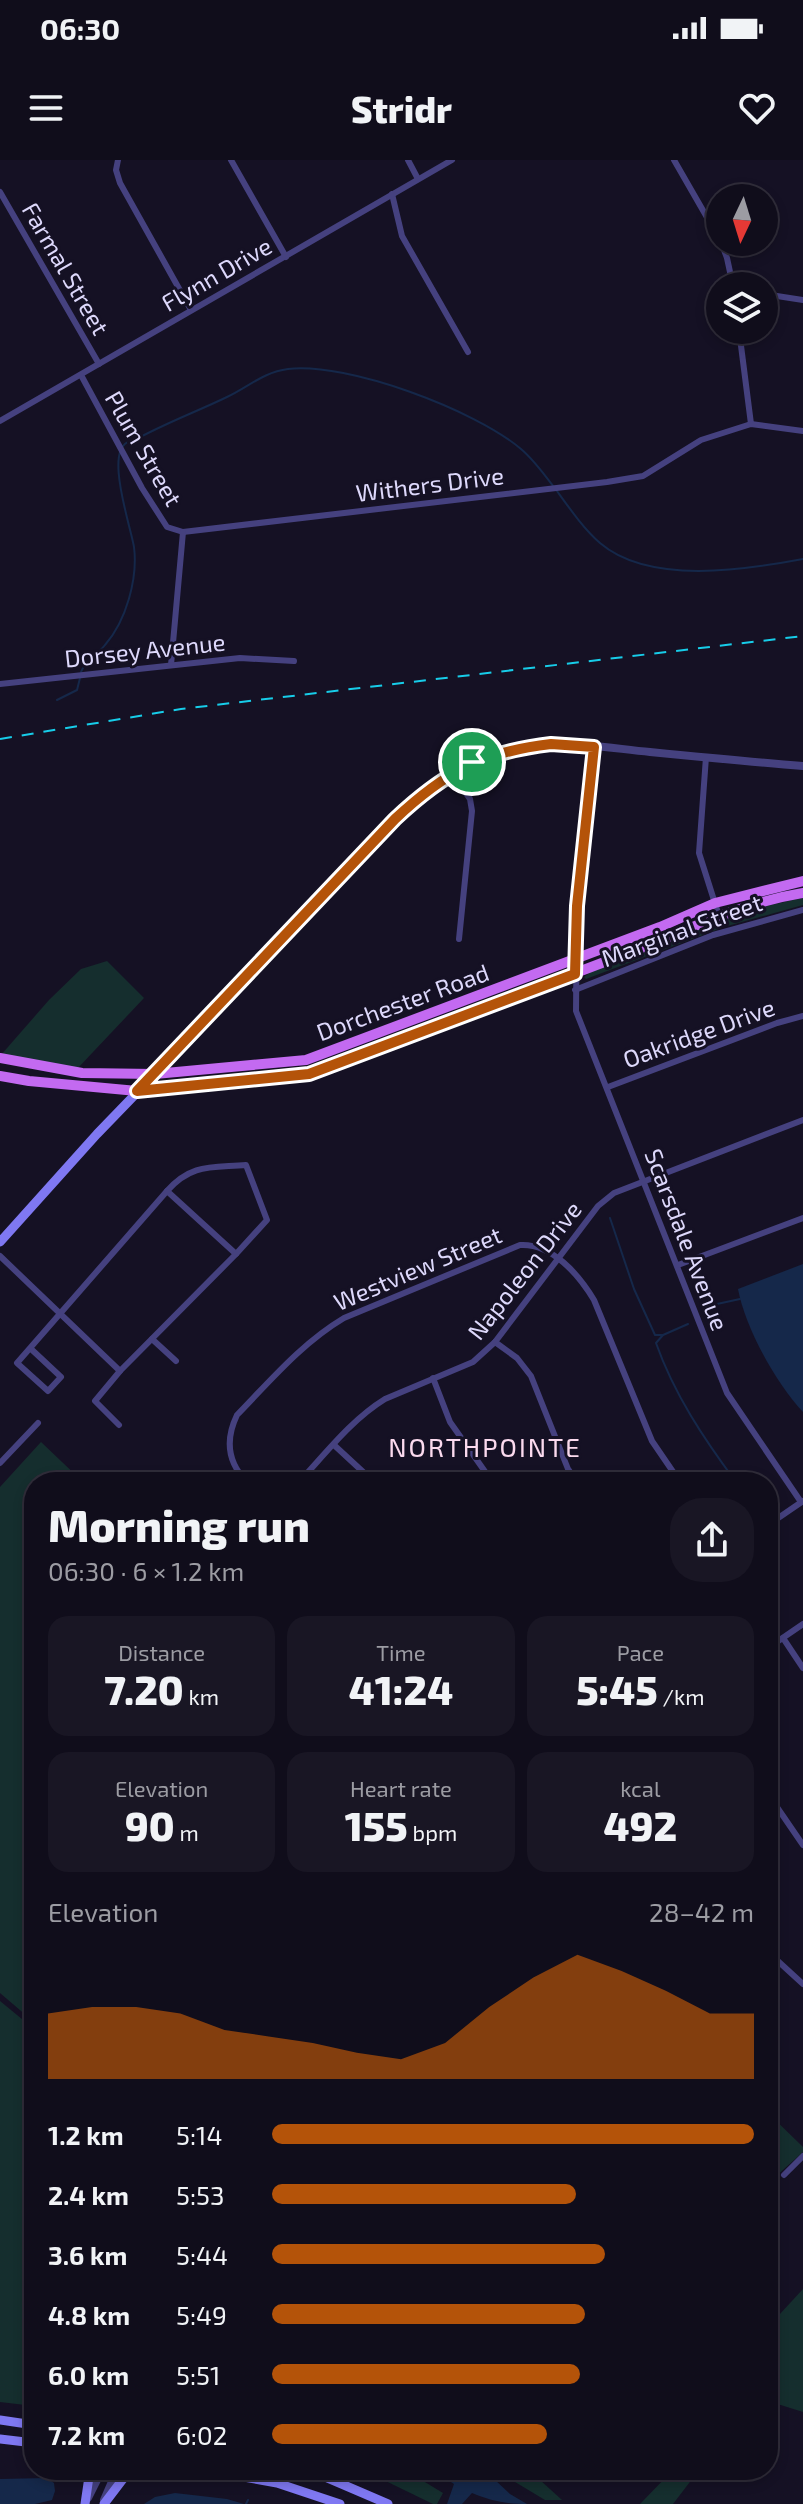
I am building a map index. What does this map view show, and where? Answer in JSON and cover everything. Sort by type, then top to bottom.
[{"type":"main road","name":"Dorchester Road","points":[[0,1058],[82,1073],[155,1074],[306,1060],[715,903],[803,881]]},
{"type":"main road","name":"Dorchester Road","points":[[0,1076],[137,1091],[309,1074],[719,916],[803,893]]},
{"type":"main road","points":[[0,1242],[155,1074]]},
{"type":"main road","points":[[0,2420],[24,2424]]},
{"type":"main road","points":[[0,2439],[24,2442]]},
{"type":"main road","points":[[85,2504],[89,2480]]},
{"type":"main road","points":[[103,2504],[122,2480]]},
{"type":"main road","points":[[260,2480],[316,2494],[340,2504]]},
{"type":"main road","points":[[332,2480],[388,2504]]},
{"type":"street","points":[[118,160],[116,170],[120,183],[191,310]]},
{"type":"street","points":[[231,160],[286,257]]},
{"type":"street","points":[[408,160],[418,179]]},
{"type":"street","name":"Flynn Drive","points":[[3,420],[452,160]]},
{"type":"street","points":[[674,160],[706,215]]},
{"type":"street","name":"Farmal Street","points":[[0,192],[99,364]]},
{"type":"street","points":[[392,194],[402,236],[468,352]]},
{"type":"street","points":[[778,296],[803,300]]},
{"type":"street","points":[[741,344],[751,424]]},
{"type":"street","name":"Plum Street","points":[[81,375],[142,488],[167,527],[183,532]]},
{"type":"street","points":[[0,408],[3,420]]},
{"type":"street","name":"Withers Drive","points":[[183,532],[643,476],[701,440],[751,424],[803,431]]},
{"type":"street","points":[[171,665],[183,532]]},
{"type":"street","name":"Dorsey Avenue","points":[[0,684],[240,658],[294,661]]},
{"type":"street","points":[[155,1074],[395,819],[423,793],[452,773],[501,752],[551,744],[803,766]]},
{"type":"street","name":"Scarsdale Avenue","points":[[594,747],[577,906],[576,1011],[727,1393],[802,1502]]},
{"type":"street","points":[[706,757],[699,853],[719,916]]},
{"type":"street","points":[[452,773],[470,799],[472,811],[459,939]]},
{"type":"street","name":"Marginal Street","points":[[575,990],[713,935],[803,910]]},
{"type":"street","name":"Oakridge Drive","points":[[608,1087],[803,1016]]},
{"type":"street","name":"Napoleon Drive","points":[[308,1472],[372,1407],[473,1362],[495,1342],[598,1206],[614,1193],[803,1120]]},
{"type":"street","points":[[30,1348],[61,1377],[48,1391],[17,1363],[60,1313],[176,1181],[192,1170],[246,1165],[267,1220],[120,1371],[95,1401],[119,1425]]},
{"type":"street","points":[[167,1191],[236,1254]]},
{"type":"street","points":[[678,1265],[803,1218]]},
{"type":"street","name":"Westview Street","points":[[238,1472],[230,1457],[229,1443],[237,1415],[322,1331],[344,1318],[520,1245],[532,1244],[542,1247],[584,1282],[652,1441],[673,1472]]},
{"type":"street","points":[[0,1256],[120,1371]]},
{"type":"street","points":[[152,1339],[176,1361]]},
{"type":"street","points":[[495,1342],[517,1358],[531,1376],[570,1472]]},
{"type":"street","points":[[433,1378],[450,1422],[485,1472]]},
{"type":"street","points":[[0,1463],[38,1423]]},
{"type":"street","points":[[334,1445],[363,1472]]},
{"type":"street","points":[[778,1518],[802,1502]]},
{"type":"street","points":[[778,1641],[803,1624]]},
{"type":"street","points":[[783,1638],[803,1668]]},
{"type":"street","points":[[778,1809],[803,1845]]},
{"type":"street","points":[[778,1961],[803,1984]]},
{"type":"street","points":[[784,2175],[803,2156]]},
{"type":"street","points":[[85,2504],[97,2480]]},
{"type":"street","points":[[103,2504],[113,2480]]},
{"type":"green space","points":[[803,898],[803,905],[724,927],[586,979],[584,977],[593,970],[696,929],[749,911]]},
{"type":"green space","points":[[107,961],[144,998],[77,1069],[1,1055],[81,969]]},
{"type":"green space","points":[[41,1442],[72,1472],[24,1472],[24,2013],[0,1993],[0,1487]]},
{"type":"green space","points":[[0,2001],[24,2021],[24,2405],[0,2402]]},
{"type":"green space","points":[[778,2123],[803,2147],[803,2152],[778,2174]]},
{"type":"green space","points":[[803,2289],[803,2412],[778,2404],[778,2316]]},
{"type":"green space","points":[[384,2480],[422,2480],[443,2493],[437,2504]]},
{"type":"green space","points":[[512,2480],[540,2480],[562,2500],[545,2500]]},
{"type":"green space","points":[[663,2480],[691,2480],[673,2504],[640,2504]]},
{"type":"water","points":[[803,1264],[803,1412],[782,1386],[763,1354],[747,1320],[738,1289]]},
{"type":"water","points":[[0,2479],[50,2480],[54,2483],[55,2491],[52,2500],[35,2504],[0,2504]]},
{"type":"water","points":[[448,2480],[495,2480],[527,2504],[499,2502],[472,2493],[462,2504],[447,2504],[454,2484]]},
{"type":"water","points":[[175,2493],[244,2504],[144,2504],[155,2497]]},
{"type":"waterway","points":[[81,672],[119,624],[132,586],[134,547],[118,470],[119,455],[124,445],[271,373],[288,369],[343,373],[376,381],[443,405],[474,419],[521,449],[553,486]]},
{"type":"waterway","points":[[557,491],[600,543],[620,556],[644,565],[698,571],[726,570],[803,559]]},
{"type":"waterway","points":[[57,700],[77,690],[80,678]]},
{"type":"waterway","points":[[610,1218],[634,1289],[655,1335],[663,1335],[688,1324]]},
{"type":"waterway","points":[[717,1304],[740,1299]]},
{"type":"waterway","points":[[663,1335],[656,1343],[672,1380],[701,1433],[729,1472]]},
{"type":"waterway","points":[[246,2504],[248,2500]]},
{"type":"railway","points":[[0,739],[181,709],[803,636]]},
{"type":"district","name":"NORTHPOINTE","points":[[485,1448]]},
{"type":"route","points":[[551,744],[594,747],[577,906],[575,974],[309,1074],[137,1091],[395,819],[423,793],[472,762],[501,752],[551,744]]}]
